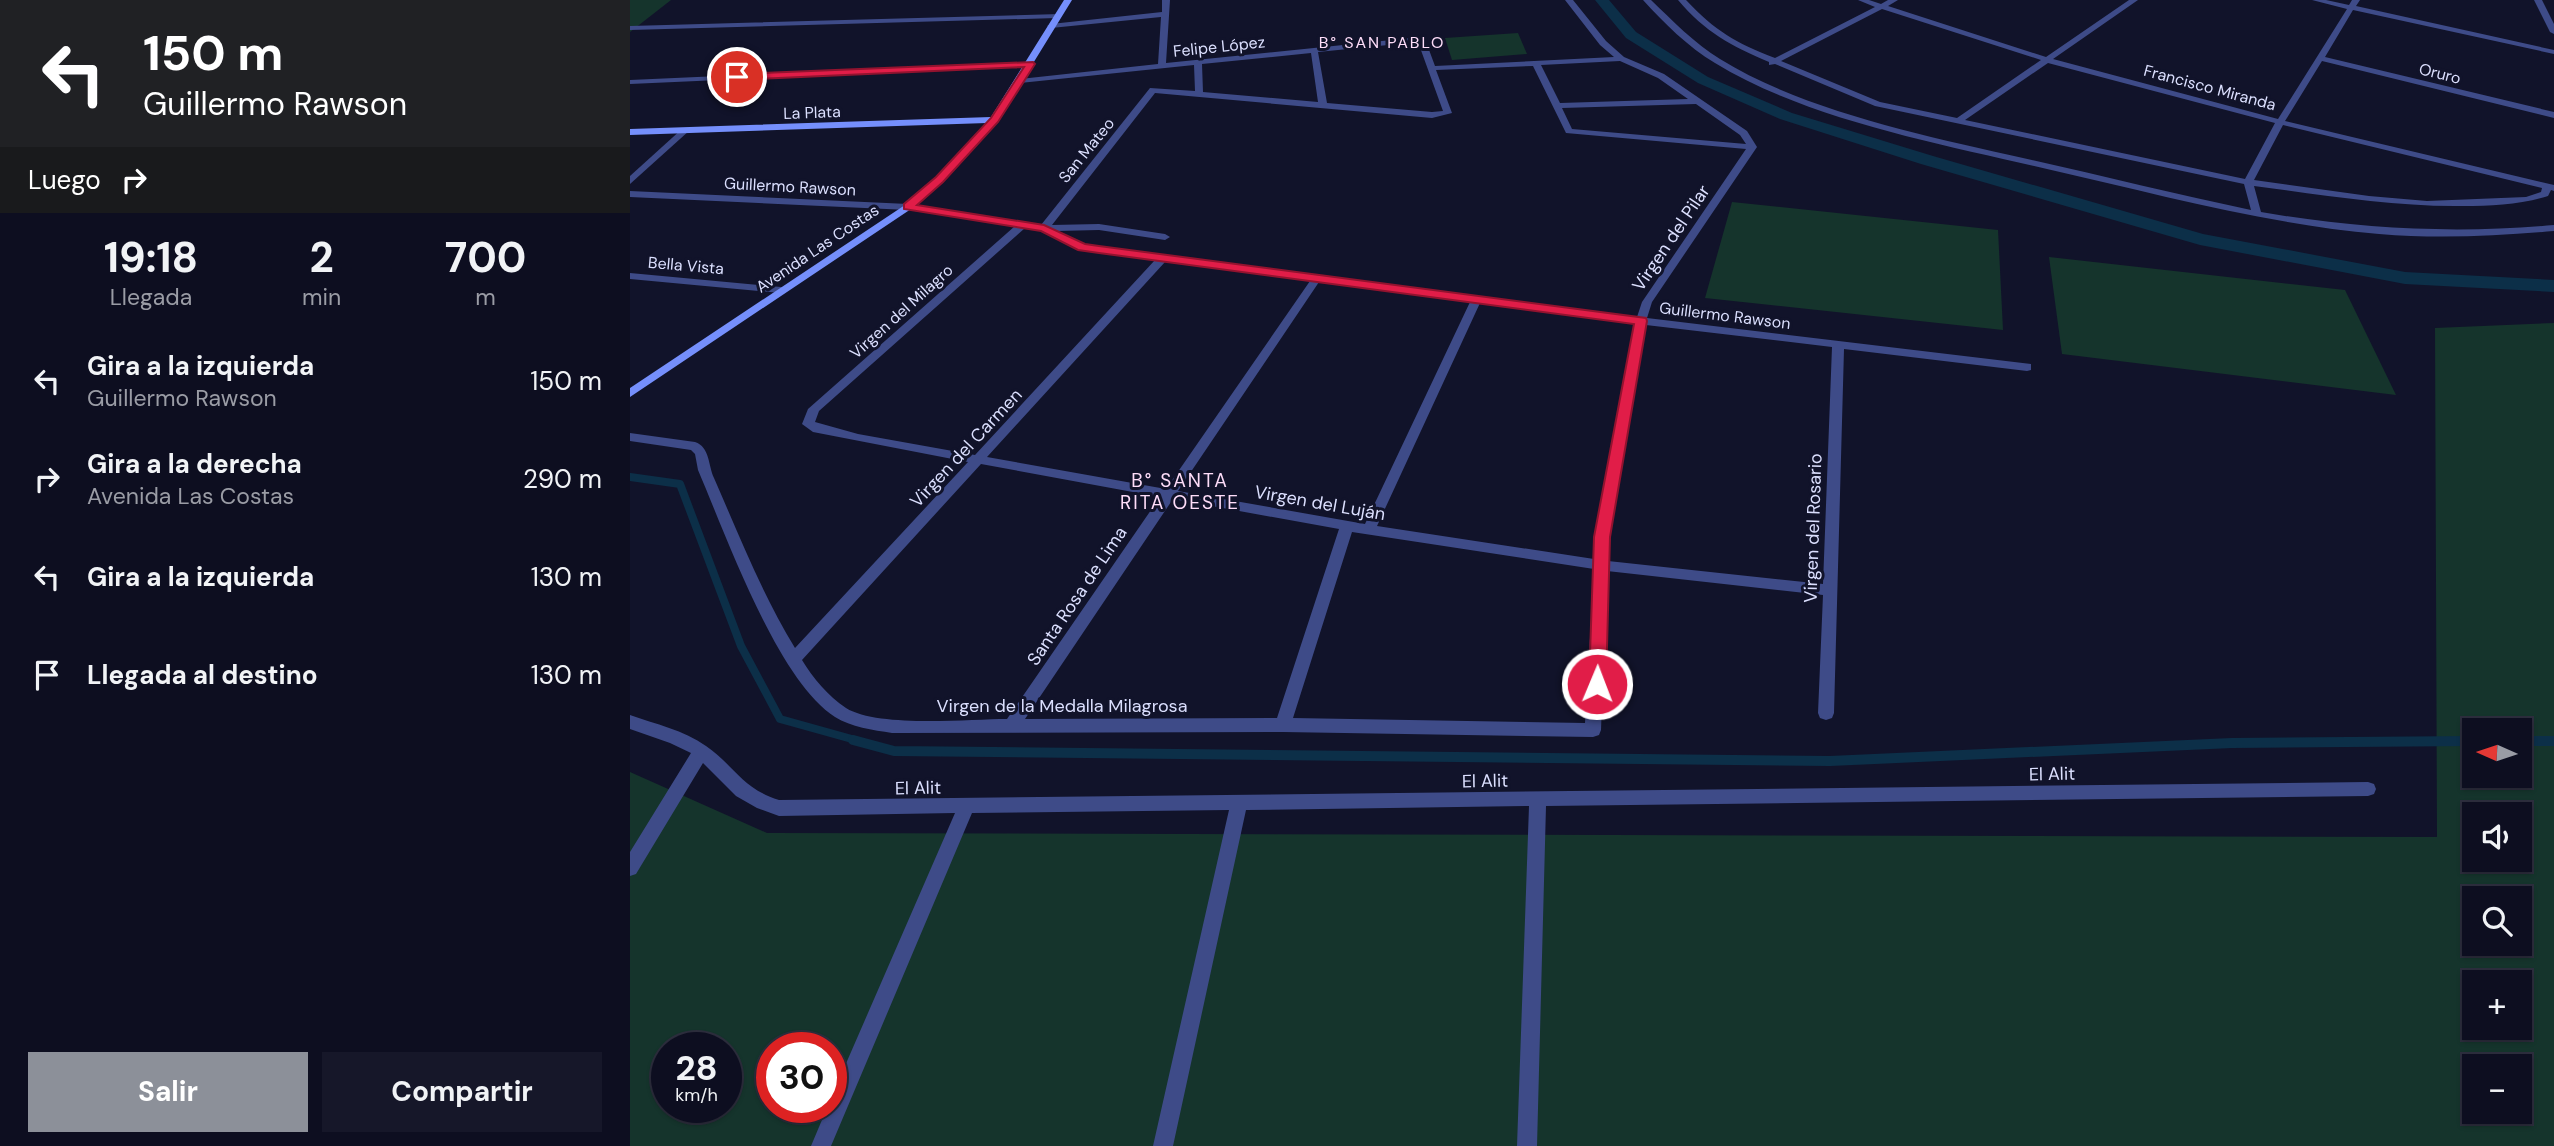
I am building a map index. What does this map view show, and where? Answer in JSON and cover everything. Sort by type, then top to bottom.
[{"type":"main road","name":"Avenida Las Costas","points":[[630,393],[908,207],[939,180],[994,120],[1068,0]]},
{"type":"main road","name":"La Plata","points":[[630,132],[994,120]]},
{"type":"street","points":[[1162,66],[1166,0]]},
{"type":"street","points":[[1569,0],[1603,43],[1621,59],[1661,76],[1745,133],[1752,148]]},
{"type":"street","points":[[1647,0],[1697,48],[1727,67],[1853,118],[1927,138],[2257,213],[2378,231],[2446,234],[2554,228]]},
{"type":"street","points":[[1682,0],[1703,23],[1724,38],[1772,62],[1878,104],[2248,182],[2368,199],[2427,204],[2527,200],[2545,194],[2550,188]]},
{"type":"street","name":"Francisco Miranda","points":[[1862,0],[2048,60],[2280,122],[2550,188]]},
{"type":"street","points":[[1772,62],[1894,0]]},
{"type":"street","points":[[1958,121],[2134,0]]},
{"type":"street","points":[[2316,0],[2354,4],[2554,52]]},
{"type":"street","points":[[2538,0],[2554,32]]},
{"type":"street","points":[[2257,213],[2248,182],[2280,122],[2354,4]]},
{"type":"street","points":[[1051,26],[1165,14]]},
{"type":"street","points":[[630,28],[1057,16]]},
{"type":"street","name":"Felipe López","points":[[1020,80],[1421,39],[1434,68]]},
{"type":"street","points":[[1314,50],[1323,105]]},
{"type":"street","name":"Oruro","points":[[2319,58],[2554,115]]},
{"type":"street","points":[[1198,62],[1199,92],[1432,115],[1448,113],[1434,68],[1621,59]]},
{"type":"street","points":[[1535,62],[1569,131],[1752,148]]},
{"type":"street","points":[[630,82],[1030,64]]},
{"type":"street","name":"San Mateo","points":[[1044,228],[1153,90],[1199,92]]},
{"type":"street","points":[[1558,106],[1696,101]]},
{"type":"street","points":[[1853,118],[1878,104]]},
{"type":"street","points":[[630,181],[686,130]]},
{"type":"street","name":"Virgen del Pilar","points":[[1593,730],[1602,537],[1641,321],[1647,302],[1752,148]]},
{"type":"street","name":"Guillermo Rawson","points":[[630,194],[908,207],[1044,228],[1082,247],[1641,321],[2027,367]]},
{"type":"street","name":"Virgen del Milagro","points":[[808,424],[814,409],[1021,226]]},
{"type":"street","points":[[1044,228],[1099,227],[1165,237]]},
{"type":"street","name":"Virgen del Carmen","points":[[793,660],[1163,258]]},
{"type":"street","name":"Bella Vista","points":[[630,276],[781,290]]},
{"type":"street","name":"Santa Rosa de Lima","points":[[1011,726],[1316,279]]},
{"type":"street","points":[[1369,529],[1477,299]]},
{"type":"street","name":"Virgen del Rosario","points":[[1826,713],[1838,345]]},
{"type":"street","name":"Virgen del Luján","points":[[808,424],[817,429],[858,438],[1369,529],[1599,565],[1831,590]]},
{"type":"street","name":"Virgen de la Medalla Milagrosa","points":[[630,437],[695,446],[701,453],[704,470],[779,636],[793,660],[820,697],[838,712],[860,720],[891,726],[1283,725],[1593,730]]},
{"type":"street","points":[[1283,725],[1347,525]]},
{"type":"street","name":"El Alit","points":[[630,722],[671,736],[701,752],[739,791],[756,802],[779,808],[2368,789]]},
{"type":"street","points":[[630,868],[701,752]]},
{"type":"street","points":[[1527,1146],[1538,799]]},
{"type":"street","points":[[1163,1146],[1239,803]]},
{"type":"street","points":[[821,1146],[966,807]]},
{"type":"green space","points":[[630,0],[671,0],[630,32]]},
{"type":"green space","points":[[1518,33],[1527,54],[1452,60],[1445,38]]},
{"type":"green space","points":[[1732,202],[1998,230],[2003,330],[1705,298]]},
{"type":"green space","points":[[2049,257],[2345,290],[2396,395],[2062,354]]},
{"type":"green space","points":[[2554,323],[2554,1146],[630,1146],[630,772],[767,833],[2437,837],[2435,328]]},
{"type":"waterway","points":[[1602,0],[1631,35],[1703,80],[1786,116],[1927,160],[2200,239],[2405,278],[2554,286]]},
{"type":"waterway","points":[[630,477],[680,484],[741,646],[780,719],[859,741]]},
{"type":"waterway","points":[[853,740],[894,751],[1830,761],[2232,743],[2474,741],[2444,741]]},
{"type":"waterway","points":[[2532,741],[2554,741]]},
{"type":"district","name":"B° SAN PABLO","points":[[1382,42]]},
{"type":"district","name":"B° SANTA RITA OESTE","points":[[1180,491]]},
{"type":"route","points":[[737,77],[1030,64],[994,120],[939,180],[908,207],[1044,228],[1082,247],[1099,250],[1641,321],[1602,537],[1597,684]]}]
